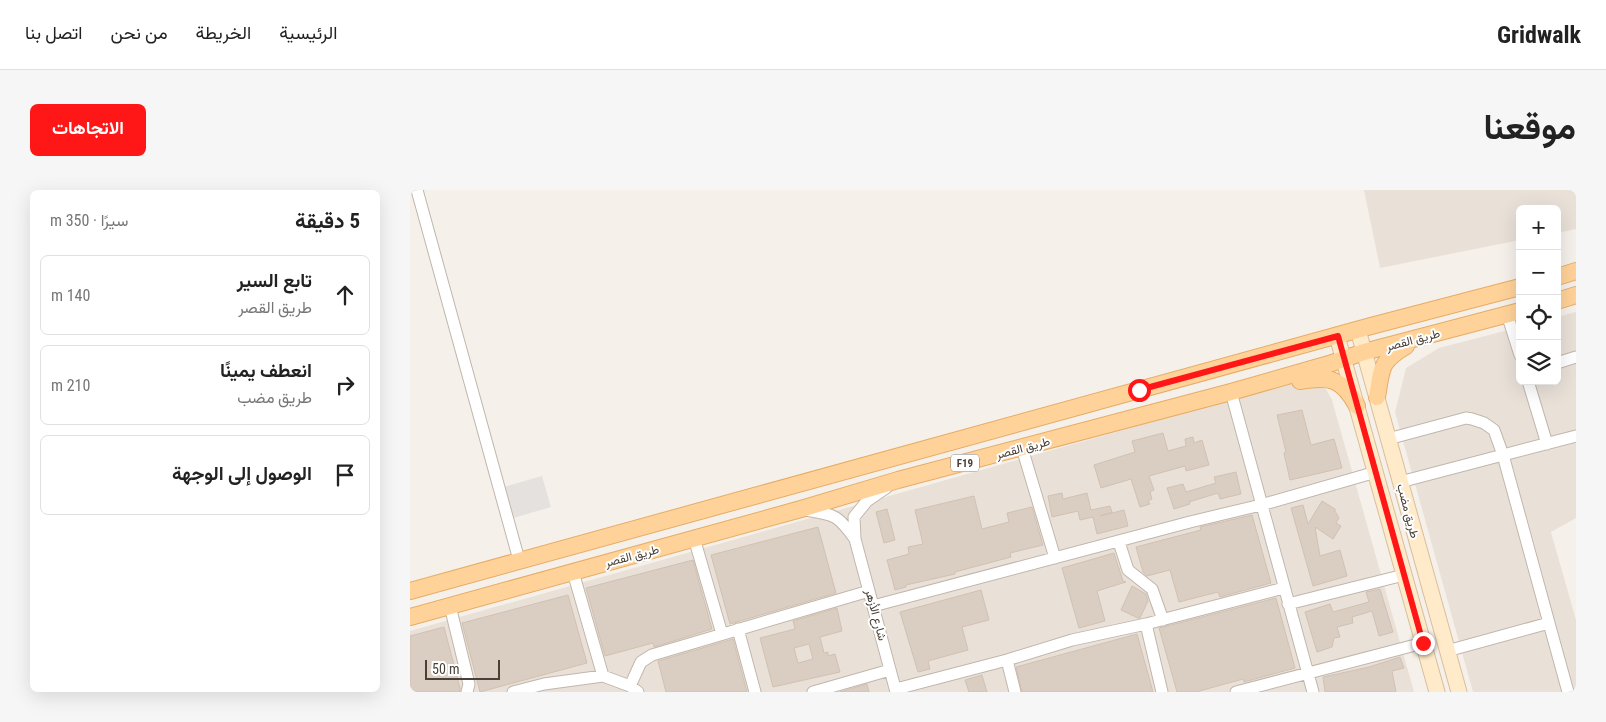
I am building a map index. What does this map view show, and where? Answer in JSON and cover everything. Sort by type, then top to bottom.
[{"type":"main road","points":[[1561,275],[1576,271]]},
{"type":"main road","name":"طريق القصر","points":[[410,590],[1516,288]]},
{"type":"main road","points":[[1561,299],[1576,295]]},
{"type":"main road","name":"طريق القصر","points":[[410,617],[801,509],[898,480],[1253,386],[1344,360],[1364,352],[1513,313]]},
{"type":"main road","name":"طريق مضب","points":[[1358,330],[1459,692]]},
{"type":"main road","name":"طريق مضب","points":[[1338,336],[1437,692]]},
{"type":"main road","points":[[1377,397],[1382,367],[1386,361],[1391,355],[1420,338]]},
{"type":"main road","points":[[1253,386],[1331,378],[1350,393],[1357,406]]},
{"type":"street","points":[[417,190],[519,560]]},
{"type":"street","points":[[1513,313],[1518,340]]},
{"type":"street","points":[[1561,362],[1576,358]]},
{"type":"street","points":[[1529,385],[1547,444]]},
{"type":"street","points":[[1230,392],[1313,692]]},
{"type":"street","points":[[1388,439],[1466,418],[1484,423],[1494,430],[1568,692]]},
{"type":"street","points":[[1400,482],[1576,436]]},
{"type":"street","points":[[1022,448],[1055,558]]},
{"type":"street","points":[[873,606],[1261,505],[1376,472]]},
{"type":"street","name":"شارع الأزهر","points":[[896,690],[855,538],[854,517],[867,501],[898,480]]},
{"type":"street","name":"شارع الأزهر","points":[[801,509],[834,516],[842,520],[855,538]]},
{"type":"street","points":[[694,538],[722,634]]},
{"type":"street","points":[[1119,542],[1128,570],[1152,589],[1163,620]]},
{"type":"street","points":[[573,572],[603,676]]},
{"type":"street","points":[[1288,604],[1404,575]]},
{"type":"street","points":[[896,690],[1072,640],[1163,620],[1284,588]]},
{"type":"street","points":[[513,692],[544,684],[603,676],[634,689],[641,662],[644,658],[869,591]]},
{"type":"street","points":[[450,606],[469,684],[467,692]]},
{"type":"street","points":[[1447,651],[1549,623]]},
{"type":"street","points":[[1146,624],[1162,692]]},
{"type":"street","points":[[738,629],[755,692]]},
{"type":"street","points":[[1236,692],[1423,643]]},
{"type":"street","points":[[1006,660],[1015,692]]},
{"type":"street","points":[[813,692],[890,670]]},
{"type":"shaded area","points":[[1364,190],[1576,190],[1576,229],[1561,232],[1561,205],[1516,205],[1516,241],[1380,268]]},
{"type":"shaded area","points":[[1576,312],[1576,518],[1551,532],[1576,620],[1576,692],[1473,692],[1395,412],[1406,368],[1439,348],[1516,328],[1516,385],[1561,385],[1561,316]]},
{"type":"shaded area","points":[[1297,381],[1326,389],[1332,400],[1414,692],[410,692],[410,631]]},
{"type":"shaded area","points":[[542,476],[551,507],[513,518],[504,487]]},
{"type":"building","points":[[1302,410],[1311,445],[1334,439],[1342,468],[1290,480],[1284,453],[1286,452],[1277,415]]},
{"type":"building","points":[[1163,433],[1168,451],[1186,446],[1185,439],[1193,437],[1194,443],[1202,440],[1209,465],[1186,471],[1185,466],[1149,476],[1154,490],[1150,492],[1152,499],[1148,501],[1150,504],[1140,507],[1131,479],[1101,488],[1094,465],[1135,452],[1132,441]]},
{"type":"building","points":[[1236,472],[1241,494],[1220,499],[1218,493],[1174,509],[1167,488],[1183,484],[1186,492],[1216,483],[1214,477]]},
{"type":"building","points":[[1062,493],[1063,499],[1087,493],[1091,510],[1110,506],[1112,512],[1100,516],[1124,510],[1128,526],[1097,534],[1093,517],[1080,520],[1078,511],[1052,517],[1048,496]]},
{"type":"building","points":[[974,496],[982,529],[1009,522],[1007,513],[1032,507],[1043,545],[1010,553],[1011,557],[955,572],[955,574],[906,585],[906,587],[895,590],[887,560],[909,554],[908,547],[923,544],[915,510]]},
{"type":"building","points":[[1322,501],[1335,509],[1339,518],[1336,523],[1341,526],[1333,539],[1315,527],[1320,556],[1340,550],[1347,576],[1313,586],[1291,508],[1303,505],[1308,524]]},
{"type":"building","points":[[887,509],[895,540],[884,543],[876,512]]},
{"type":"building","points":[[1252,515],[1271,583],[1220,597],[1218,592],[1179,602],[1170,570],[1147,576],[1143,572],[1136,547],[1201,530],[1200,527]]},
{"type":"building","points":[[818,527],[836,593],[730,624],[711,555]]},
{"type":"building","points":[[1114,553],[1123,581],[1126,582],[1097,591],[1105,621],[1079,628],[1062,568]]},
{"type":"building","points":[[693,560],[712,629],[654,647],[653,643],[605,656],[586,588]]},
{"type":"building","points":[[1132,586],[1146,594],[1148,601],[1140,618],[1121,610]]},
{"type":"building","points":[[1380,589],[1393,632],[1379,636],[1372,611],[1352,617],[1353,623],[1337,627],[1340,637],[1334,638],[1332,647],[1317,652],[1305,612],[1330,604],[1333,612],[1369,602],[1366,592]]},
{"type":"building","points":[[981,590],[989,620],[962,627],[968,650],[928,661],[930,669],[918,672],[900,612]]},
{"type":"building","points":[[568,595],[587,663],[480,692],[462,623]]},
{"type":"building","points":[[1276,598],[1295,668],[1244,682],[1243,679],[1196,692],[1177,692],[1159,628]]},
{"type":"building","points":[[837,608],[842,631],[820,637],[824,653],[828,652],[828,656],[835,654],[840,672],[773,687],[760,638],[795,629],[793,621]],"holes":[[[809,644],[813,659],[798,663],[794,648]]]},
{"type":"building","points":[[444,627],[460,692],[410,692],[410,636]]},
{"type":"building","points":[[1137,634],[1153,692],[1022,692],[1016,667]]},
{"type":"building","points":[[733,639],[747,692],[666,692],[658,661]]},
{"type":"building","points":[[1400,657],[1404,668],[1392,671],[1396,692],[1325,692],[1323,677],[1369,667]]},
{"type":"building","points":[[982,675],[987,692],[969,692],[965,680]]},
{"type":"building","points":[[867,684],[869,692],[840,692]]},
{"type":"route","points":[[1139,390],[1338,336],[1423,643]]}]
